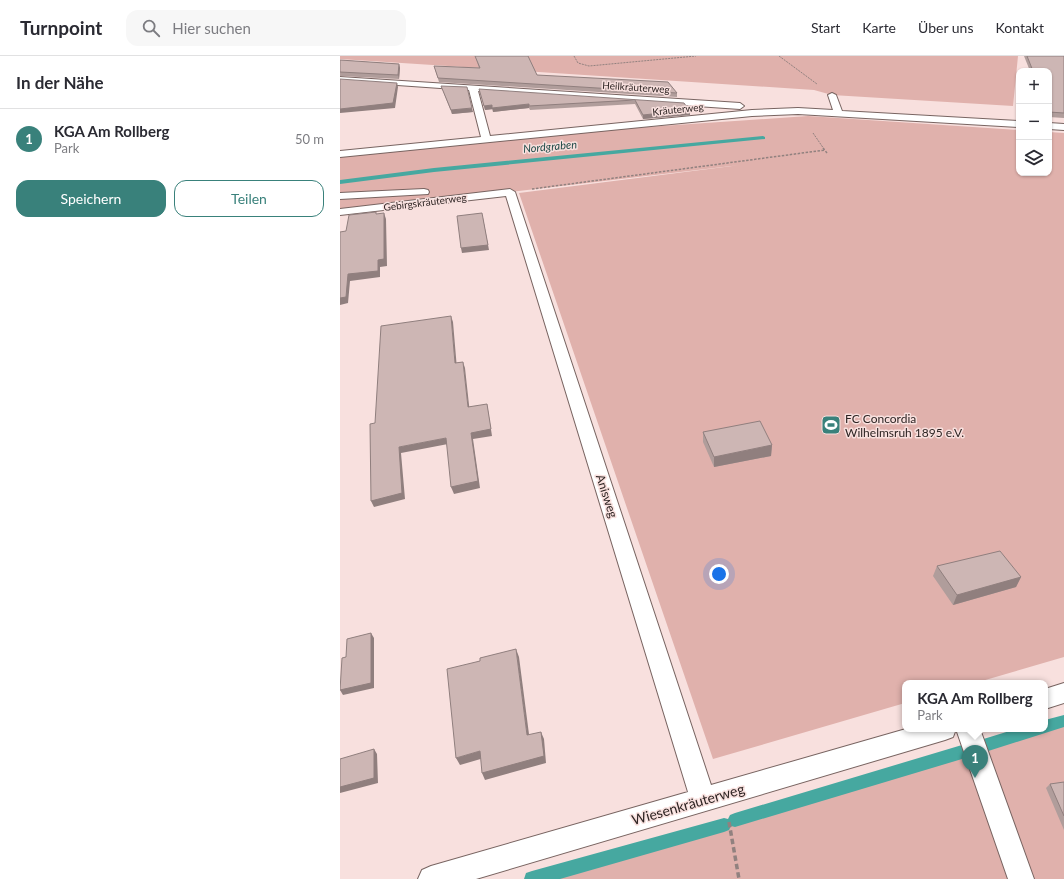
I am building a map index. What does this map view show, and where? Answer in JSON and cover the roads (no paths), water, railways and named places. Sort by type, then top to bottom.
[{"type":"lane","name":"Heilkräuterweg","points":[[340,78],[798,110]]},
{"type":"lane","points":[[354,89],[407,82]]},
{"type":"lane","points":[[473,88],[486,138]]},
{"type":"lane","points":[[832,95],[838,113]]},
{"type":"lane","name":"Kräuterweg","points":[[340,154],[486,138],[798,110],[1016,124]]},
{"type":"lane","points":[[1052,126],[1064,127]]},
{"type":"lane","points":[[340,196],[444,191],[455,199]]},
{"type":"lane","name":"Gebirgskräuterweg","points":[[340,212],[510,192]]},
{"type":"lane","name":"Anisweg","points":[[510,192],[703,800]]},
{"type":"lane","points":[[1048,698],[1064,693]]},
{"type":"lane","name":"Wiesenkräuterweg","points":[[431,879],[935,732]]},
{"type":"lane","points":[[969,732],[1021,879]]},
{"type":"waterway","name":"Nordgraben","points":[[340,182],[434,170],[763,138]]},
{"type":"waterway","points":[[1048,726],[1064,721]]},
{"type":"waterway","points":[[982,746],[1028,732]]},
{"type":"waterway","points":[[735,820],[962,752]]},
{"type":"waterway","points":[[532,879],[724,825]]},
{"type":"place","name":"FC Concordia Wilhelmsruh 1895 e.V.","points":[[831,425]]},
{"type":"place","name":"KGA Am Rollberg","points":[[975,778]]}]
